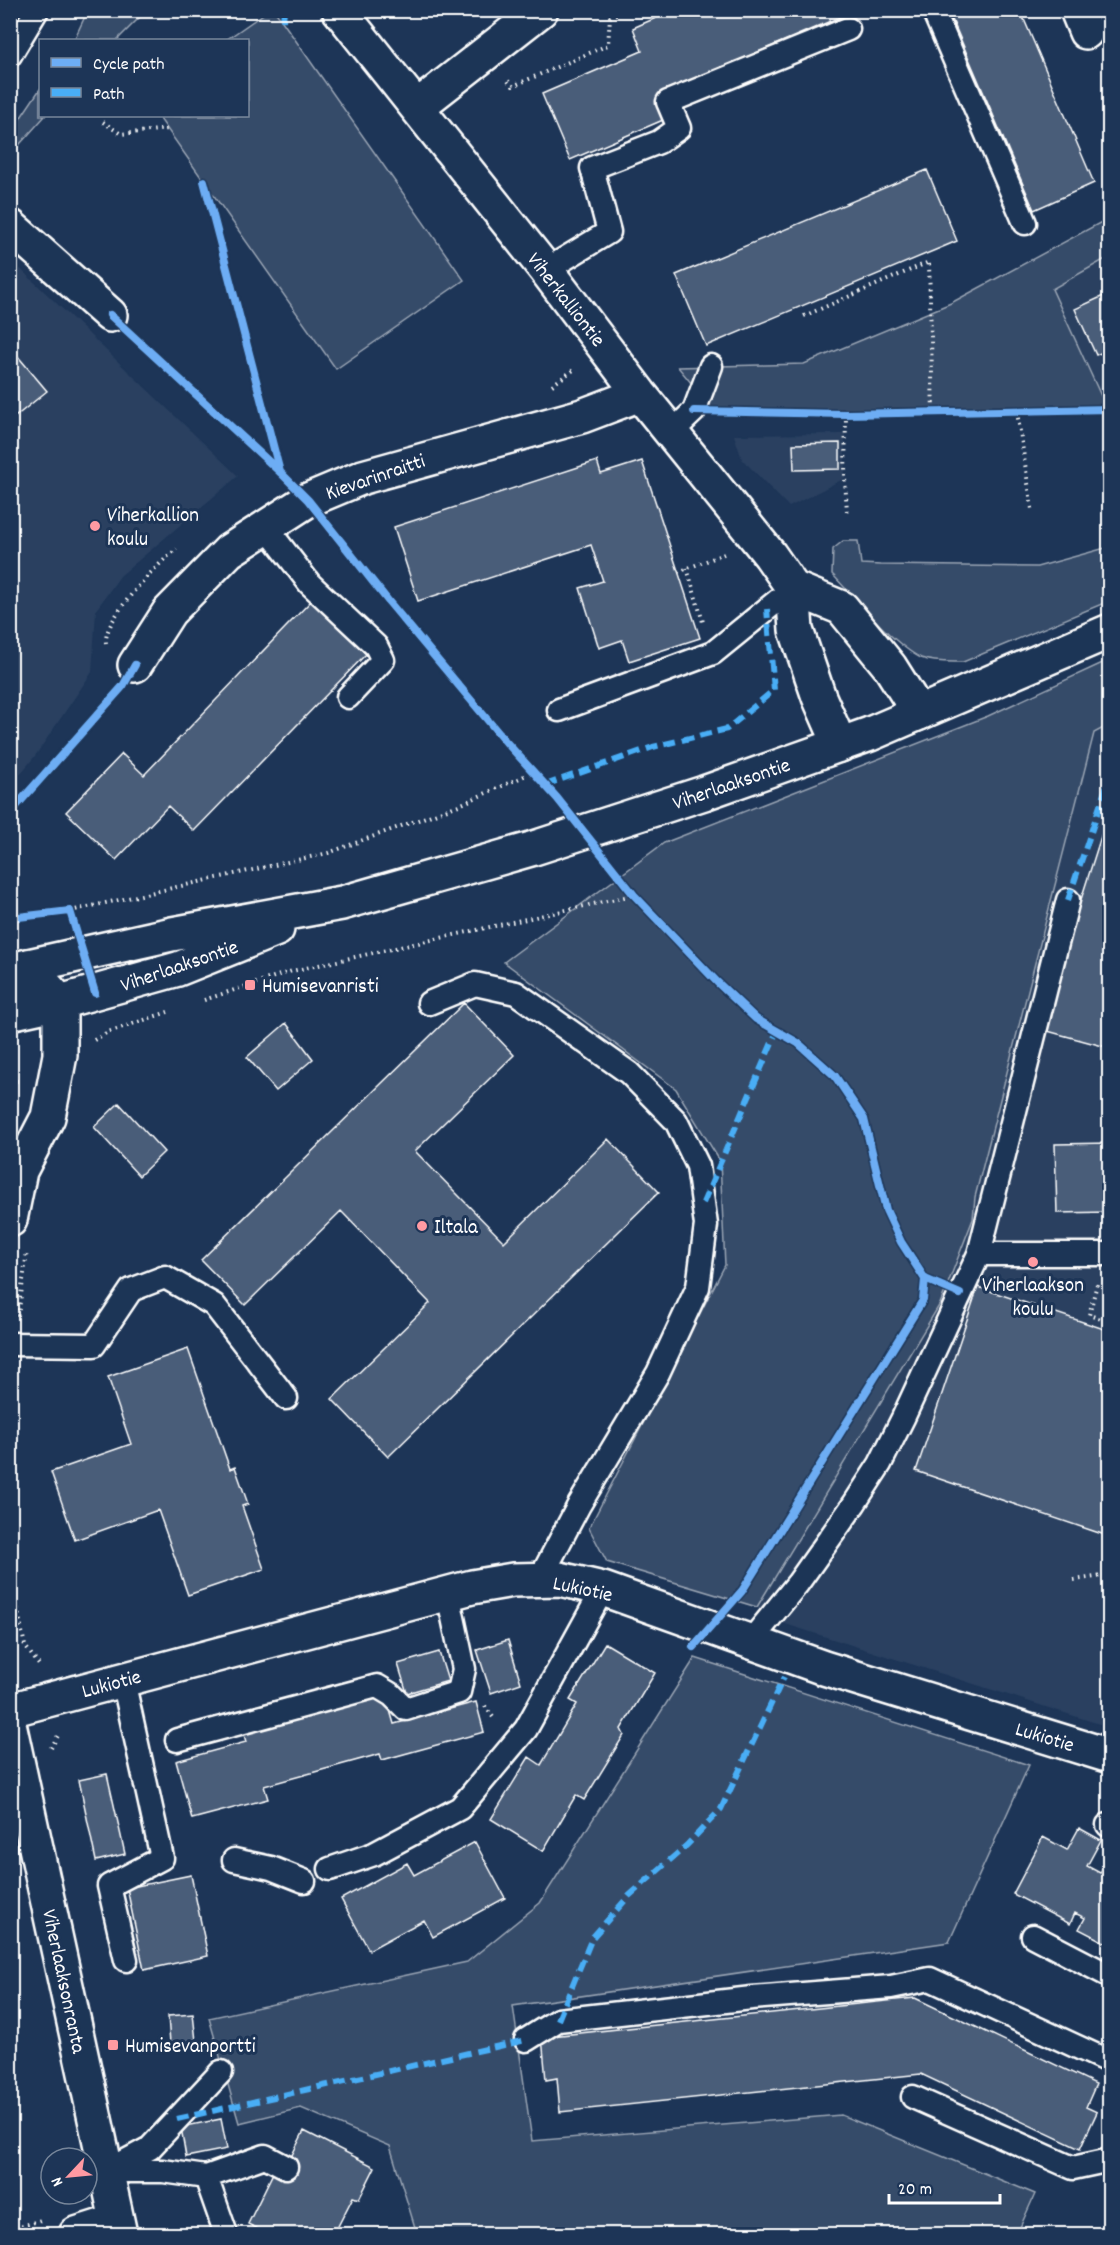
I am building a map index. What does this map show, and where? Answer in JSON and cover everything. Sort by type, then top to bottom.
[{"type":"street","name":"Viherkalliontie","points":[[339,10],[546,270],[640,394],[770,555],[793,588]]},
{"type":"street","points":[[417,107],[541,10]]},
{"type":"street","points":[[10,226],[110,315]]},
{"type":"street","name":"Kievarinraitti","points":[[135,665],[169,612],[229,551],[308,500],[363,477],[582,416],[640,394]]},
{"type":"street","points":[[840,745],[819,697],[796,630],[793,588],[842,608],[890,667],[919,713]]},
{"type":"street","name":"Viherlaaksontie","points":[[10,1013],[60,1002],[178,969],[342,903],[552,842],[704,793],[840,745],[1110,631]]},
{"type":"street","name":"Viherlaaksontie","points":[[19,968],[172,934],[342,903]]},
{"type":"street","points":[[10,1003],[19,968],[60,1002],[60,1055],[48,1117],[20,1171],[10,1220]]},
{"type":"street","points":[[10,1131],[20,1171]]},
{"type":"street","name":"Lukiotie","points":[[10,1710],[448,1594],[513,1580],[560,1579],[603,1589],[824,1668],[1110,1756]]},
{"type":"street","name":"Viherlaaksonranta","points":[[10,1728],[119,2228]]},
{"type":"street","points":[[65,2225],[119,2228]]},
{"type":"lane","points":[[10,55],[37,10]]},
{"type":"lane","points":[[933,10],[1025,223]]},
{"type":"lane","points":[[546,270],[609,232],[592,168],[659,142],[679,128],[668,102],[848,29]]},
{"type":"lane","points":[[672,432],[694,411],[711,366]]},
{"type":"lane","points":[[266,527],[310,584],[376,646],[383,660],[348,697]]},
{"type":"lane","points":[[559,710],[713,653],[793,588]]},
{"type":"lane","points":[[750,1642],[798,1583],[880,1464],[979,1254],[1068,900]]},
{"type":"lane","points":[[429,1004],[475,984],[516,993],[629,1073],[676,1121],[698,1166],[706,1225],[698,1287],[658,1373],[579,1505],[540,1580]]},
{"type":"lane","points":[[979,1254],[1106,1254]]},
{"type":"lane","points":[[10,1344],[94,1345],[131,1290],[165,1277],[214,1305],[286,1398]]},
{"type":"lane","points":[[330,1869],[374,1854],[460,1808],[526,1729],[603,1589]]},
{"type":"lane","points":[[177,1740],[377,1686],[392,1695],[406,1708],[459,1692],[464,1669],[448,1594]]},
{"type":"lane","points":[[123,1680],[162,1858],[109,1886],[126,1960]]},
{"type":"lane","points":[[234,1860],[271,1868],[304,1881]]},
{"type":"lane","points":[[1033,1936],[1110,1976]]},
{"type":"lane","points":[[526,2040],[558,2020],[752,1998],[891,1987],[930,1979],[1110,2062]]},
{"type":"lane","points":[[107,2171],[150,2148],[221,2072]]},
{"type":"lane","points":[[913,2097],[1073,2168],[1110,2160]]},
{"type":"lane","points":[[107,2171],[163,2171],[206,2177],[266,2156],[286,2167]]},
{"type":"lane","points":[[206,2177],[226,2235]]},
{"type":"path","points":[[484,55],[513,86],[608,45],[610,17],[625,10]]},
{"type":"path","points":[[103,122],[121,134],[168,129]]},
{"type":"path","points":[[804,316],[929,262],[933,413]]},
{"type":"path","points":[[1028,411],[1013,412],[1032,509]]},
{"type":"path","points":[[834,413],[855,413]]},
{"type":"path","points":[[921,413],[944,413]]},
{"type":"path","points":[[846,414],[847,512]]},
{"type":"path","points":[[678,572],[727,553]]},
{"type":"path","points":[[687,568],[713,653]]},
{"type":"path","points":[[527,765],[539,779]]},
{"type":"path","points":[[58,912],[328,853],[464,803],[533,772]]},
{"type":"path","points":[[628,888],[643,904]]},
{"type":"path","points":[[196,1003],[292,971],[634,895]]},
{"type":"path","points":[[70,911],[83,954]]},
{"type":"path","points":[[89,1050],[93,1041],[108,1032],[174,1010]]},
{"type":"path","points":[[10,1081],[56,1080]]},
{"type":"path","points":[[1106,1254],[1089,1315],[1110,1322]]},
{"type":"path","points":[[1074,1580],[1110,1575]]},
{"type":"path","points":[[10,2230],[65,2225]]},
{"type":"shaded area","points":[[88,10],[172,10],[146,11],[118,39],[74,39]]},
{"type":"shaded area","points":[[269,10],[275,11],[464,280],[336,369],[159,117],[249,117],[249,39],[227,39]]},
{"type":"shaded area","points":[[1088,11],[1109,11],[1109,35],[1101,39]]},
{"type":"shaded area","points":[[39,90],[39,117],[44,117],[11,154],[11,132]]},
{"type":"shaded area","points":[[1109,218],[1109,257],[1052,289],[1107,409],[933,413],[715,412],[678,367],[804,364],[951,303]]},
{"type":"shaded area","points":[[1109,257],[1109,409],[1107,409],[1052,289]]},
{"type":"shaded area","name":"Viherkallion koulu","points":[[11,260],[238,476],[120,576],[96,610],[92,672],[35,756],[11,785]]},
{"type":"shaded area","points":[[845,434],[845,478],[789,507],[742,459],[734,435]]},
{"type":"shaded area","points":[[843,541],[858,541],[861,564],[881,565],[1037,567],[1109,547],[1109,601],[963,662],[926,660],[910,651],[887,632],[832,574],[833,549]]},
{"type":"shaded area","points":[[1109,660],[1109,725],[1094,733],[975,1197],[973,1219],[940,1304],[757,1607],[607,1562],[589,1528],[725,1265],[720,1161],[676,1089],[504,962],[664,843],[988,716]]},
{"type":"shaded area","name":"Viherlaakson koulu","points":[[1109,725],[1109,1727],[773,1620],[757,1607],[940,1304],[973,1219],[975,1197],[1094,733]]},
{"type":"shaded area","points":[[695,1658],[1029,1765],[949,1942],[513,2006],[532,2141],[841,2115],[1035,2194],[1017,2234],[417,2234],[390,2146],[301,2108],[239,2123],[209,2018],[467,1962],[540,1903]]},
{"type":"building","points":[[674,10],[846,10],[847,14],[660,94],[670,117],[570,160],[542,94],[642,51],[633,28]]},
{"type":"building","points":[[948,10],[1020,10],[1094,183],[1034,210]]},
{"type":"building","points":[[927,170],[957,241],[706,346],[676,275]]},
{"type":"building","points":[[1110,293],[1110,349],[1096,355],[1075,309]]},
{"type":"building","points":[[10,347],[47,391],[10,421]]},
{"type":"building","points":[[840,443],[840,469],[794,470],[793,444]]},
{"type":"building","points":[[597,461],[601,474],[642,461],[700,638],[629,661],[622,640],[599,648],[580,588],[603,581],[591,545],[418,601],[394,527]]},
{"type":"building","points":[[311,601],[366,654],[194,831],[168,806],[116,860],[66,812],[122,754],[144,775]]},
{"type":"building","points":[[1110,808],[1110,1048],[1040,1029]]},
{"type":"building","name":"Iltala","points":[[464,1003],[514,1055],[415,1151],[504,1242],[608,1139],[659,1192],[388,1457],[332,1399],[430,1303],[341,1211],[245,1305],[201,1260]]},
{"type":"building","points":[[286,1023],[313,1059],[276,1091],[247,1057]]},
{"type":"building","points":[[119,1103],[164,1152],[139,1176],[94,1127]]},
{"type":"building","points":[[1110,1143],[1110,1212],[1057,1213],[1055,1144]]},
{"type":"building","points":[[978,1287],[1110,1331],[1110,1531],[1108,1536],[916,1471]]},
{"type":"building","points":[[188,1349],[230,1469],[235,1467],[248,1504],[242,1506],[264,1569],[188,1595],[158,1510],[75,1540],[51,1472],[131,1444],[108,1377]]},
{"type":"building","points":[[508,1640],[521,1683],[491,1693],[477,1650]]},
{"type":"building","points":[[605,1643],[655,1673],[621,1729],[624,1735],[584,1800],[576,1795],[543,1851],[491,1819],[529,1757],[541,1765],[577,1704],[570,1700]]},
{"type":"building","points":[[439,1652],[448,1681],[407,1693],[398,1664]]},
{"type":"building","points":[[385,1693],[394,1724],[476,1702],[484,1732],[382,1760],[380,1754],[264,1786],[268,1799],[192,1819],[176,1761],[246,1742],[243,1731]]},
{"type":"building","points":[[107,1774],[125,1854],[96,1861],[79,1780]]},
{"type":"building","points":[[1079,1828],[1101,1840],[1087,1866],[1100,1873],[1110,1855],[1110,1945],[1079,1929],[1085,1918],[1075,1913],[1070,1924],[1013,1894],[1043,1837],[1067,1850]]},
{"type":"building","points":[[475,1842],[505,1898],[433,1937],[424,1920],[369,1950],[341,1899],[407,1863],[414,1875]]},
{"type":"building","points":[[191,1875],[208,1956],[144,1970],[127,1888]]},
{"type":"building","points":[[915,1998],[1096,2084],[1086,2107],[1097,2112],[1080,2149],[921,2074],[560,2112],[557,2078],[546,2080],[542,2037]]},
{"type":"building","points":[[193,2014],[196,2041],[170,2043],[168,2016]]},
{"type":"building","points":[[221,2119],[227,2149],[186,2157],[181,2127]]},
{"type":"building","points":[[304,2131],[375,2167],[359,2199],[353,2197],[334,2234],[268,2234],[248,2224],[274,2171],[282,2175]]},
{"type":"marked path","points":[[283,21],[284,10]]},
{"type":"marked path","points":[[545,785],[653,747],[727,729],[774,690],[767,609]]},
{"type":"marked path","points":[[1068,900],[1110,776]]},
{"type":"marked path","points":[[703,1203],[777,1031]]},
{"type":"marked path","points":[[558,2020],[592,1938],[629,1896],[687,1845],[721,1809],[784,1677]]},
{"type":"marked path","points":[[177,2119],[526,2040]]},
{"type":"cycle path","points":[[204,181],[280,472]]},
{"type":"cycle path","points":[[110,315],[308,500],[389,602],[506,742],[557,798],[634,895],[717,982],[756,1019],[798,1043],[835,1076],[864,1119],[886,1210],[901,1242],[925,1279],[960,1294]]},
{"type":"cycle path","points":[[694,411],[846,414],[1110,409]]},
{"type":"cycle path","points":[[10,813],[123,686],[135,665]]},
{"type":"cycle path","points":[[10,918],[70,911],[95,993]]},
{"type":"cycle path","points":[[693,1647],[742,1591],[923,1300],[925,1279]]},
{"type":"place","name":"Viherkallion koulu","points":[[95,526]]},
{"type":"place","name":"Humisevanristi","points":[[250,985]]},
{"type":"place","name":"Iltala","points":[[422,1226]]},
{"type":"place","name":"Viherlaakson koulu","points":[[1033,1262]]},
{"type":"place","name":"Humisevanportti","points":[[113,2045]]}]
